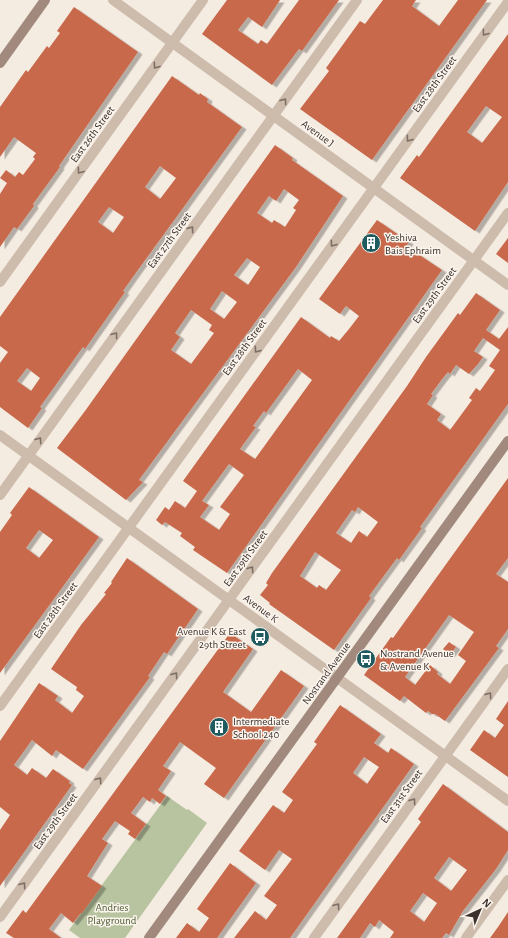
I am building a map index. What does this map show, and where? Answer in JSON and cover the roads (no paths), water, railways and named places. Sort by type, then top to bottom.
[{"type":"main road","points":[[0,63],[46,0]]},
{"type":"main road","name":"Nostrand Avenue","points":[[150,938],[508,441]]},
{"type":"street","name":"Avenue J","points":[[114,0],[508,285]]},
{"type":"street","name":"East 26th Street","points":[[0,282],[203,0]]},
{"type":"street","name":"East 27th Street","points":[[0,494],[357,0]]},
{"type":"street","name":"East 28th Street","points":[[0,706],[508,2]]},
{"type":"street","name":"East 29th Street","points":[[0,917],[508,213]]},
{"type":"street","name":"Avenue K","points":[[0,435],[508,801]]},
{"type":"street","name":"East 31st Street","points":[[314,938],[508,669]]},
{"type":"street","points":[[466,938],[508,880]]},
{"type":"place","name":"Yeshiva Bais Ephraim","points":[[371,243]]},
{"type":"place","name":"Avenue K & East 29th Street","points":[[260,637]]},
{"type":"place","name":"Nostrand Avenue & Avenue K","points":[[366,659]]},
{"type":"place","name":"Intermediate School 240","points":[[219,727]]},
{"type":"park label","name":"Andries Playground","points":[[112,913]]}]
